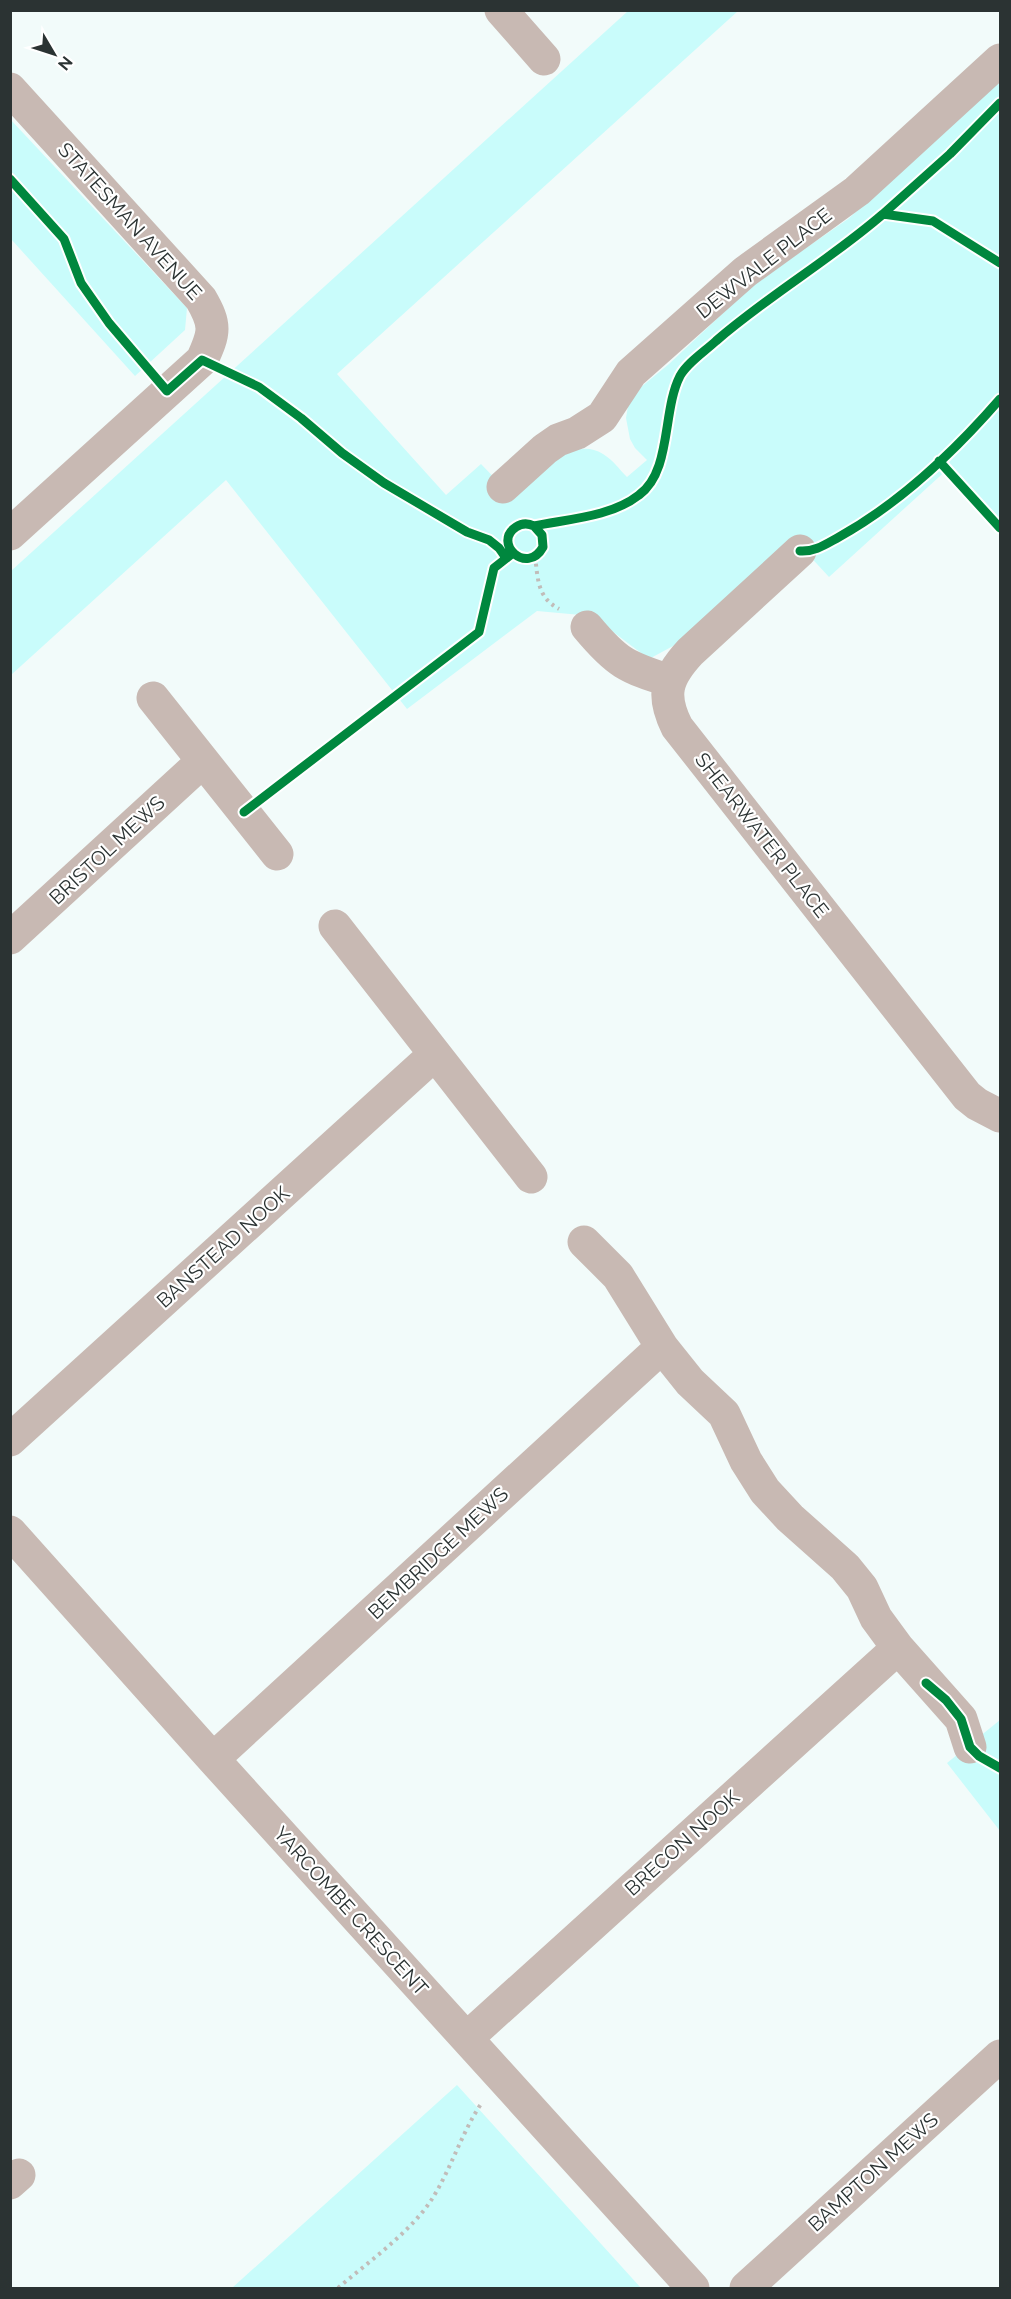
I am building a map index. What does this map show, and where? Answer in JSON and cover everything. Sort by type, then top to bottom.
[{"type":"street","points":[[501,10],[544,59]]},
{"type":"street","name":"DEWVALE PLACE","points":[[503,487],[545,448],[577,433],[602,417],[631,374],[688,322],[765,256],[856,191],[1000,60]]},
{"type":"street","name":"STATESMAN AVENUE","points":[[10,89],[201,298],[211,316],[212,338],[201,360],[10,534]]},
{"type":"street","points":[[587,627],[619,661],[635,670],[670,681],[677,666],[690,652],[800,551]]},
{"type":"street","name":"SHEARWATER PLACE","points":[[670,681],[666,697],[678,727],[967,1096],[1000,1116]]},
{"type":"street","points":[[153,698],[277,854]]},
{"type":"street","name":"BRISTOL MEWS","points":[[10,938],[203,761]]},
{"type":"street","points":[[335,926],[531,1177]]},
{"type":"street","name":"BANSTEAD NOOK","points":[[10,1440],[435,1054]]},
{"type":"street","points":[[584,1242],[618,1276],[662,1347],[690,1382],[724,1414],[746,1461],[765,1491],[790,1518],[845,1567],[862,1588],[876,1618],[898,1648],[926,1683],[946,1700],[961,1719],[970,1747]]},
{"type":"street","name":"BEMBRIDGE MEWS","points":[[213,1759],[662,1347]]},
{"type":"street","name":"YARCOMBE CRESCENT","points":[[10,1532],[693,2289]]},
{"type":"street","name":"BRECON NOOK","points":[[467,2038],[898,1648]]},
{"type":"street","name":"BAMPTON MEWS","points":[[746,2289],[1000,2056]]},
{"type":"path","points":[[524,558],[535,556],[543,547]]},
{"type":"path","points":[[535,556],[543,598],[587,627]]},
{"type":"path","points":[[338,2289],[416,2218],[431,2201],[445,2176],[467,2126],[482,2102],[490,2111]]},
{"type":"shaded area","points":[[628,11],[738,11],[337,374],[446,495],[481,464],[512,496],[554,460],[578,449],[591,449],[603,454],[627,477],[647,460],[630,439],[626,418],[628,406],[641,387],[669,364],[755,283],[848,219],[1000,81],[1000,522],[950,467],[829,577],[794,539],[686,639],[649,659],[592,616],[537,611],[407,709],[226,480],[11,675],[11,571]]},
{"type":"shaded area","points":[[10,119],[187,308],[185,330],[135,376],[11,239]]},
{"type":"shaded area","points":[[1000,1720],[1000,1831],[947,1763]]},
{"type":"shaded area","points":[[457,2085],[641,2288],[232,2288]]},
{"type":"cycle path","points":[[883,214],[950,154],[1000,103]]},
{"type":"cycle path","points":[[10,179],[64,239],[81,283],[109,323],[167,391],[202,360],[259,387],[384,483],[467,532],[489,540],[506,558]]},
{"type":"cycle path","points":[[534,526],[542,535],[543,547],[536,555],[521,558],[514,554],[508,541],[516,527],[525,524],[534,526],[602,513],[639,495],[657,471],[662,456],[674,390],[687,367],[736,324],[842,247],[883,214],[933,221],[1000,263]]},
{"type":"cycle path","points":[[800,551],[825,545],[883,509],[945,457],[1000,399]]},
{"type":"cycle path","points":[[939,461],[1000,528]]},
{"type":"cycle path","points":[[244,812],[479,632],[494,568],[513,553]]},
{"type":"cycle path","points":[[926,1683],[946,1700],[961,1719],[970,1747],[979,1756],[1000,1768]]}]
